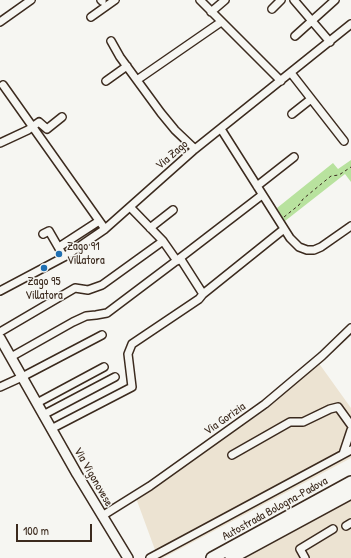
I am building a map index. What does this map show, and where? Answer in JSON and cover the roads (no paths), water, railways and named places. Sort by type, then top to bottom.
[{"type":"highway","name":"Autostrada Bologna-Padova","points":[[212,558],[351,482]]},
{"type":"highway","name":"Autostrada Bologna-Padova","points":[[231,558],[351,493]]},
{"type":"main road","name":"Via Vigonovese","points":[[0,338],[51,429],[128,558]]},
{"type":"street","points":[[0,22],[31,0]]},
{"type":"street","points":[[91,17],[115,0]]},
{"type":"street","points":[[200,0],[281,81]]},
{"type":"street","points":[[211,12],[225,0]]},
{"type":"street","points":[[272,9],[281,0]]},
{"type":"street","points":[[294,0],[330,42]]},
{"type":"street","points":[[295,36],[335,0]]},
{"type":"street","points":[[137,80],[221,22]]},
{"type":"street","name":"Via Zago","points":[[0,291],[64,257],[105,229],[195,150],[351,24]]},
{"type":"street","points":[[111,41],[137,80],[176,130],[195,150]]},
{"type":"street","points":[[106,81],[127,66]]},
{"type":"street","points":[[291,73],[344,141]]},
{"type":"street","points":[[3,85],[7,96],[32,127],[105,229]]},
{"type":"street","points":[[292,114],[311,99]]},
{"type":"street","points":[[0,143],[39,122],[47,129],[62,117]]},
{"type":"street","points":[[221,129],[293,243],[298,247],[307,250],[321,248],[351,226]]},
{"type":"street","points":[[257,186],[294,157]]},
{"type":"street","points":[[11,357],[86,316],[96,316],[107,313],[179,260],[262,194]]},
{"type":"street","points":[[130,207],[179,260],[203,294]]},
{"type":"street","points":[[150,228],[173,210]]},
{"type":"street","points":[[59,247],[99,221]]},
{"type":"street","points":[[51,429],[129,388],[128,354],[132,344],[199,299],[203,294],[284,229]]},
{"type":"street","points":[[43,234],[49,231],[64,257]]},
{"type":"street","points":[[0,332],[75,288],[88,290],[102,284],[163,241]]},
{"type":"street","name":"Via Gorizia","points":[[102,516],[150,486],[265,404],[322,356],[351,328]]},
{"type":"street","points":[[0,387],[102,335]]},
{"type":"street","points":[[37,403],[104,367]]},
{"type":"street","points":[[43,415],[115,377]]},
{"type":"street","points":[[232,455],[290,422],[304,422],[330,409],[338,407],[351,425]]},
{"type":"street","points":[[343,454],[351,430]]},
{"type":"street","points":[[150,558],[351,450]]},
{"type":"street","points":[[305,558],[300,549],[333,529]]},
{"type":"place","name":"Zago 91 Villatora","points":[[59,254]]},
{"type":"place","name":"Zago 95 Villatora","points":[[44,268]]}]
